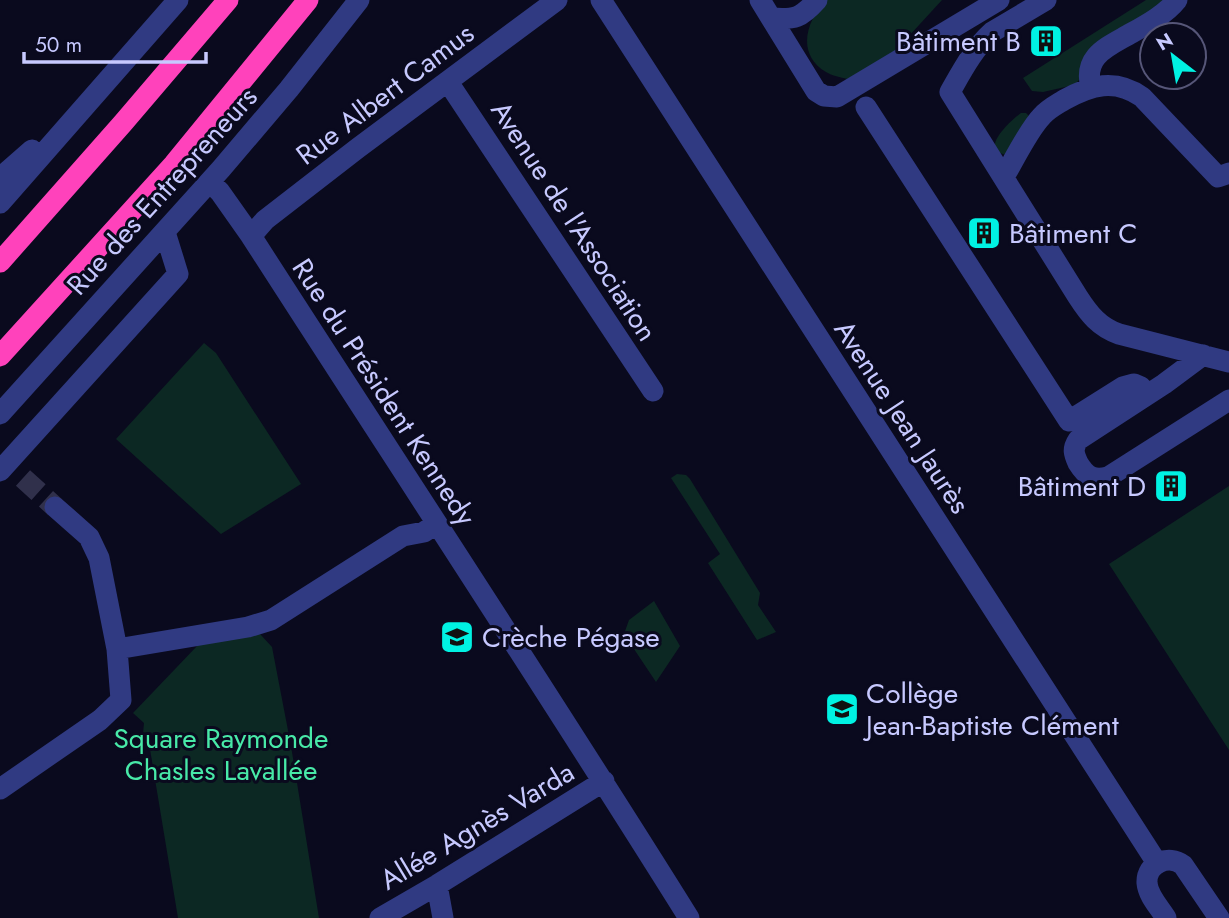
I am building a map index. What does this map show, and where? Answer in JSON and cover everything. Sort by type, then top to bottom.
[{"type":"highway","points":[[0,262],[228,0]]},
{"type":"highway","points":[[0,356],[174,164],[308,0]]},
{"type":"street","points":[[0,204],[178,0]]},
{"type":"street","name":"Rue des Entrepreneurs","points":[[0,414],[210,182],[289,89],[359,0]]},
{"type":"street","name":"Rue Albert Camus","points":[[251,236],[265,220],[557,0]]},
{"type":"street","name":"Avenue Jean Jaurès","points":[[601,0],[1157,863]]},
{"type":"street","points":[[766,9],[791,20],[809,9],[817,0]]},
{"type":"street","points":[[766,9],[816,91],[824,96],[837,97],[999,0]]},
{"type":"street","points":[[1046,0],[985,38],[950,92],[1078,297],[1100,325],[1118,334],[1229,362]]},
{"type":"street","points":[[1091,88],[1090,70],[1094,58],[1115,41],[1153,20],[1177,0]]},
{"type":"street","name":"Avenue de l'Association","points":[[448,82],[653,391]]},
{"type":"street","points":[[1004,177],[1049,108],[1076,93],[1114,85],[1132,89],[1142,97],[1218,177],[1229,173]]},
{"type":"street","points":[[0,178],[100,91]]},
{"type":"street","points":[[866,107],[1069,421],[1124,387],[1135,384],[1147,395]]},
{"type":"street","name":"Rue du Président Kennedy","points":[[210,182],[251,236],[604,781],[689,918]]},
{"type":"street","points":[[10,471],[178,274],[165,232]]},
{"type":"street","points":[[1203,355],[1077,440],[1073,448],[1074,456],[1085,474],[1097,479],[1108,477],[1229,400]]},
{"type":"street","points":[[0,789],[100,720],[121,700],[117,649],[99,558],[89,537],[55,507]]},
{"type":"street","points":[[117,649],[248,627],[271,620],[403,536],[424,532],[436,524]]},
{"type":"street","name":"Allée Agnès Varda","points":[[380,918],[437,886],[604,781]]},
{"type":"street","points":[[1167,918],[1147,883],[1149,873],[1157,863],[1171,859],[1183,865],[1219,918]]},
{"type":"street","points":[[437,886],[443,918]]},
{"type":"green space","points":[[826,0],[942,0],[886,61],[847,79],[828,73],[817,65],[808,47],[809,27]]},
{"type":"green space","points":[[1146,0],[1172,0],[1147,21],[1138,21],[1138,29],[1074,85],[1043,92],[1032,91],[1023,78]]},
{"type":"green space","points":[[1021,113],[1029,116],[1006,155],[997,152],[995,146],[1001,132]]},
{"type":"green space","points":[[204,343],[216,353],[301,484],[221,534],[116,439]]},
{"type":"green space","points":[[677,474],[686,475],[690,479],[760,593],[758,605],[776,632],[757,640],[708,563],[720,554],[671,478]]},
{"type":"green space","points":[[1229,486],[1229,750],[1109,564]]},
{"type":"green space","points":[[654,601],[680,646],[656,682],[624,634],[629,620]]},
{"type":"green space","name":"Square Raymonde Chasles Lavallée","points":[[260,634],[272,647],[319,918],[178,918],[149,743],[142,744],[144,723],[133,713],[198,645]]},
{"type":"tunnel","points":[[23,478],[55,507]]},
{"type":"place","name":"Bâtiment B","points":[[1046,41]]},
{"type":"place","name":"Bâtiment C","points":[[984,233]]},
{"type":"place","name":"Bâtiment D","points":[[1171,486]]},
{"type":"place","name":"Crèche Pégase","points":[[457,637]]},
{"type":"place","name":"Collège Jean-Baptiste Clément","points":[[842,709]]}]
